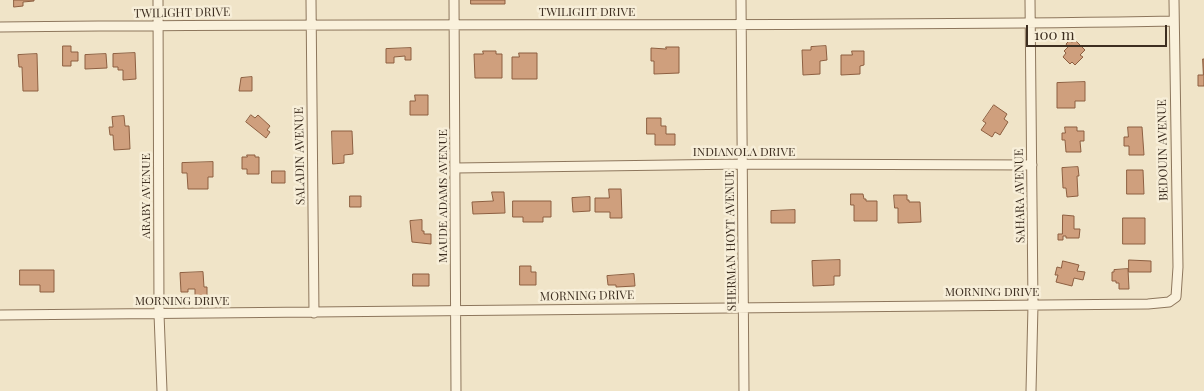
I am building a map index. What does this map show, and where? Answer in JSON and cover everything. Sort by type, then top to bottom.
[{"type":"street","name":"ARABY AVENUE","points":[[158,0],[159,314],[162,391]]},
{"type":"street","name":"SALADIN AVENUE","points":[[311,0],[314,313]]},
{"type":"street","name":"MAUDE ADAMS AVENUE","points":[[454,0],[456,391]]},
{"type":"street","name":"SHERMAN HOYT AVENUE","points":[[741,0],[744,391]]},
{"type":"street","name":"SAHARA AVENUE","points":[[1030,0],[1033,305],[1031,391]]},
{"type":"street","name":"BEDOUIN AVENUE","points":[[1174,0],[1178,267],[1176,297],[1174,300]]},
{"type":"street","name":"TWILIGHT DRIVE","points":[[0,28],[311,24],[1174,21]]},
{"type":"street","name":"INDIANOLA DRIVE","points":[[456,168],[743,164],[1032,165]]},
{"type":"street","name":"MORNING DRIVE","points":[[0,315],[314,313],[744,306],[1148,304],[1174,300]]},
{"type":"building","points":[[14,0],[34,1],[23,2],[23,6],[14,7]]},
{"type":"building","points":[[471,0],[505,0],[505,4],[471,4]]},
{"type":"building","points":[[1075,40],[1085,50],[1080,55],[1083,57],[1075,65],[1072,62],[1070,64],[1063,57],[1066,53],[1064,51],[1068,47],[1066,44],[1069,41]]},
{"type":"building","points":[[63,46],[71,46],[71,52],[78,52],[78,61],[71,61],[71,66],[63,66]]},
{"type":"building","points":[[826,46],[827,60],[820,61],[820,74],[803,75],[802,50]]},
{"type":"building","points":[[666,47],[679,47],[679,73],[654,74],[651,48],[666,49]]},
{"type":"building","points":[[411,48],[411,60],[405,60],[405,56],[394,57],[394,63],[386,63],[386,49]]},
{"type":"building","points":[[483,51],[496,51],[496,54],[502,54],[502,78],[475,78],[474,54],[483,54]]},
{"type":"building","points":[[852,51],[864,51],[864,65],[860,66],[860,74],[841,75],[841,55],[852,55]]},
{"type":"building","points":[[135,53],[136,79],[123,80],[123,70],[113,67],[113,54]]},
{"type":"building","points":[[519,53],[537,53],[537,79],[512,79],[512,57],[519,57]]},
{"type":"building","points":[[37,54],[38,91],[23,91],[22,67],[19,67],[18,55]]},
{"type":"building","points":[[106,54],[107,68],[85,69],[85,55]]},
{"type":"building","points":[[1203,59],[1204,86],[1198,86],[1198,75],[1203,75]]},
{"type":"building","points":[[252,77],[252,91],[239,91],[241,78]]},
{"type":"building","points":[[1085,82],[1085,101],[1075,101],[1075,108],[1057,108],[1057,83]]},
{"type":"building","points":[[415,95],[428,95],[428,115],[410,115],[410,101],[415,101]]},
{"type":"building","points":[[994,105],[1007,114],[1004,119],[1008,122],[1000,135],[995,132],[992,137],[981,130],[986,123],[983,121]]},
{"type":"building","points":[[251,115],[255,118],[258,115],[270,126],[267,130],[270,132],[266,138],[246,122]]},
{"type":"building","points":[[124,116],[125,126],[129,126],[130,149],[114,150],[113,135],[110,135],[109,127],[113,127],[112,117]]},
{"type":"building","points":[[647,118],[661,118],[661,126],[666,126],[666,134],[675,134],[675,145],[655,145],[655,134],[647,134]]},
{"type":"building","points":[[1065,127],[1077,127],[1077,131],[1084,131],[1084,141],[1080,141],[1081,152],[1066,152],[1065,140],[1062,140],[1062,133],[1065,133]]},
{"type":"building","points":[[1128,127],[1142,127],[1144,155],[1129,155],[1129,146],[1124,146],[1124,137],[1128,137]]},
{"type":"building","points":[[332,131],[352,131],[353,154],[344,155],[344,163],[333,164]]},
{"type":"building","points":[[247,155],[259,157],[259,174],[247,174],[247,169],[242,169],[242,157],[247,157]]},
{"type":"building","points":[[213,162],[213,177],[208,177],[208,189],[188,189],[187,173],[182,173],[182,163]]},
{"type":"building","points":[[1078,167],[1078,196],[1067,197],[1066,188],[1063,188],[1062,168]]},
{"type":"building","points":[[1127,170],[1143,170],[1144,194],[1127,194]]},
{"type":"building","points":[[272,171],[285,171],[285,183],[272,183]]},
{"type":"building","points":[[609,189],[621,189],[622,218],[610,218],[610,212],[595,212],[595,198],[609,198]]},
{"type":"building","points":[[492,192],[504,192],[505,213],[473,214],[472,202],[493,201]]},
{"type":"building","points":[[851,194],[863,194],[866,201],[877,201],[877,221],[854,221],[854,205],[851,205]]},
{"type":"building","points":[[894,195],[907,195],[909,202],[920,202],[921,222],[898,223],[898,208],[895,208]]},
{"type":"building","points":[[350,196],[361,196],[361,207],[350,207]]},
{"type":"building","points":[[590,197],[590,211],[573,212],[572,198]]},
{"type":"building","points":[[513,201],[551,201],[551,217],[543,217],[543,222],[523,222],[523,217],[513,217]]},
{"type":"building","points":[[795,210],[795,223],[771,223],[771,211]]},
{"type":"building","points":[[1063,215],[1074,216],[1074,229],[1080,229],[1079,238],[1066,238],[1066,236],[1063,236],[1063,240],[1058,240],[1058,234],[1062,234]]},
{"type":"building","points":[[1123,218],[1145,218],[1145,244],[1123,244]]},
{"type":"building","points":[[422,220],[422,231],[424,231],[424,234],[431,234],[431,244],[412,242],[410,221]]},
{"type":"building","points":[[840,260],[840,276],[834,276],[834,285],[813,286],[812,261]]},
{"type":"building","points":[[1129,260],[1151,261],[1151,272],[1129,272]]},
{"type":"building","points":[[1063,261],[1079,265],[1077,271],[1085,272],[1083,280],[1074,278],[1072,286],[1056,282],[1058,275],[1055,275],[1057,267],[1061,268]]},
{"type":"building","points":[[520,266],[531,266],[531,272],[536,272],[536,285],[520,285]]},
{"type":"building","points":[[1128,269],[1129,289],[1119,289],[1119,283],[1112,281],[1112,272],[1114,270]]},
{"type":"building","points":[[20,270],[54,270],[54,292],[40,292],[40,285],[20,285]]},
{"type":"building","points":[[203,272],[204,287],[207,287],[207,297],[195,298],[195,289],[181,292],[180,273]]},
{"type":"building","points":[[413,274],[429,274],[429,286],[413,286]]},
{"type":"building","points":[[634,274],[635,286],[616,287],[616,285],[608,285],[607,276]]}]
